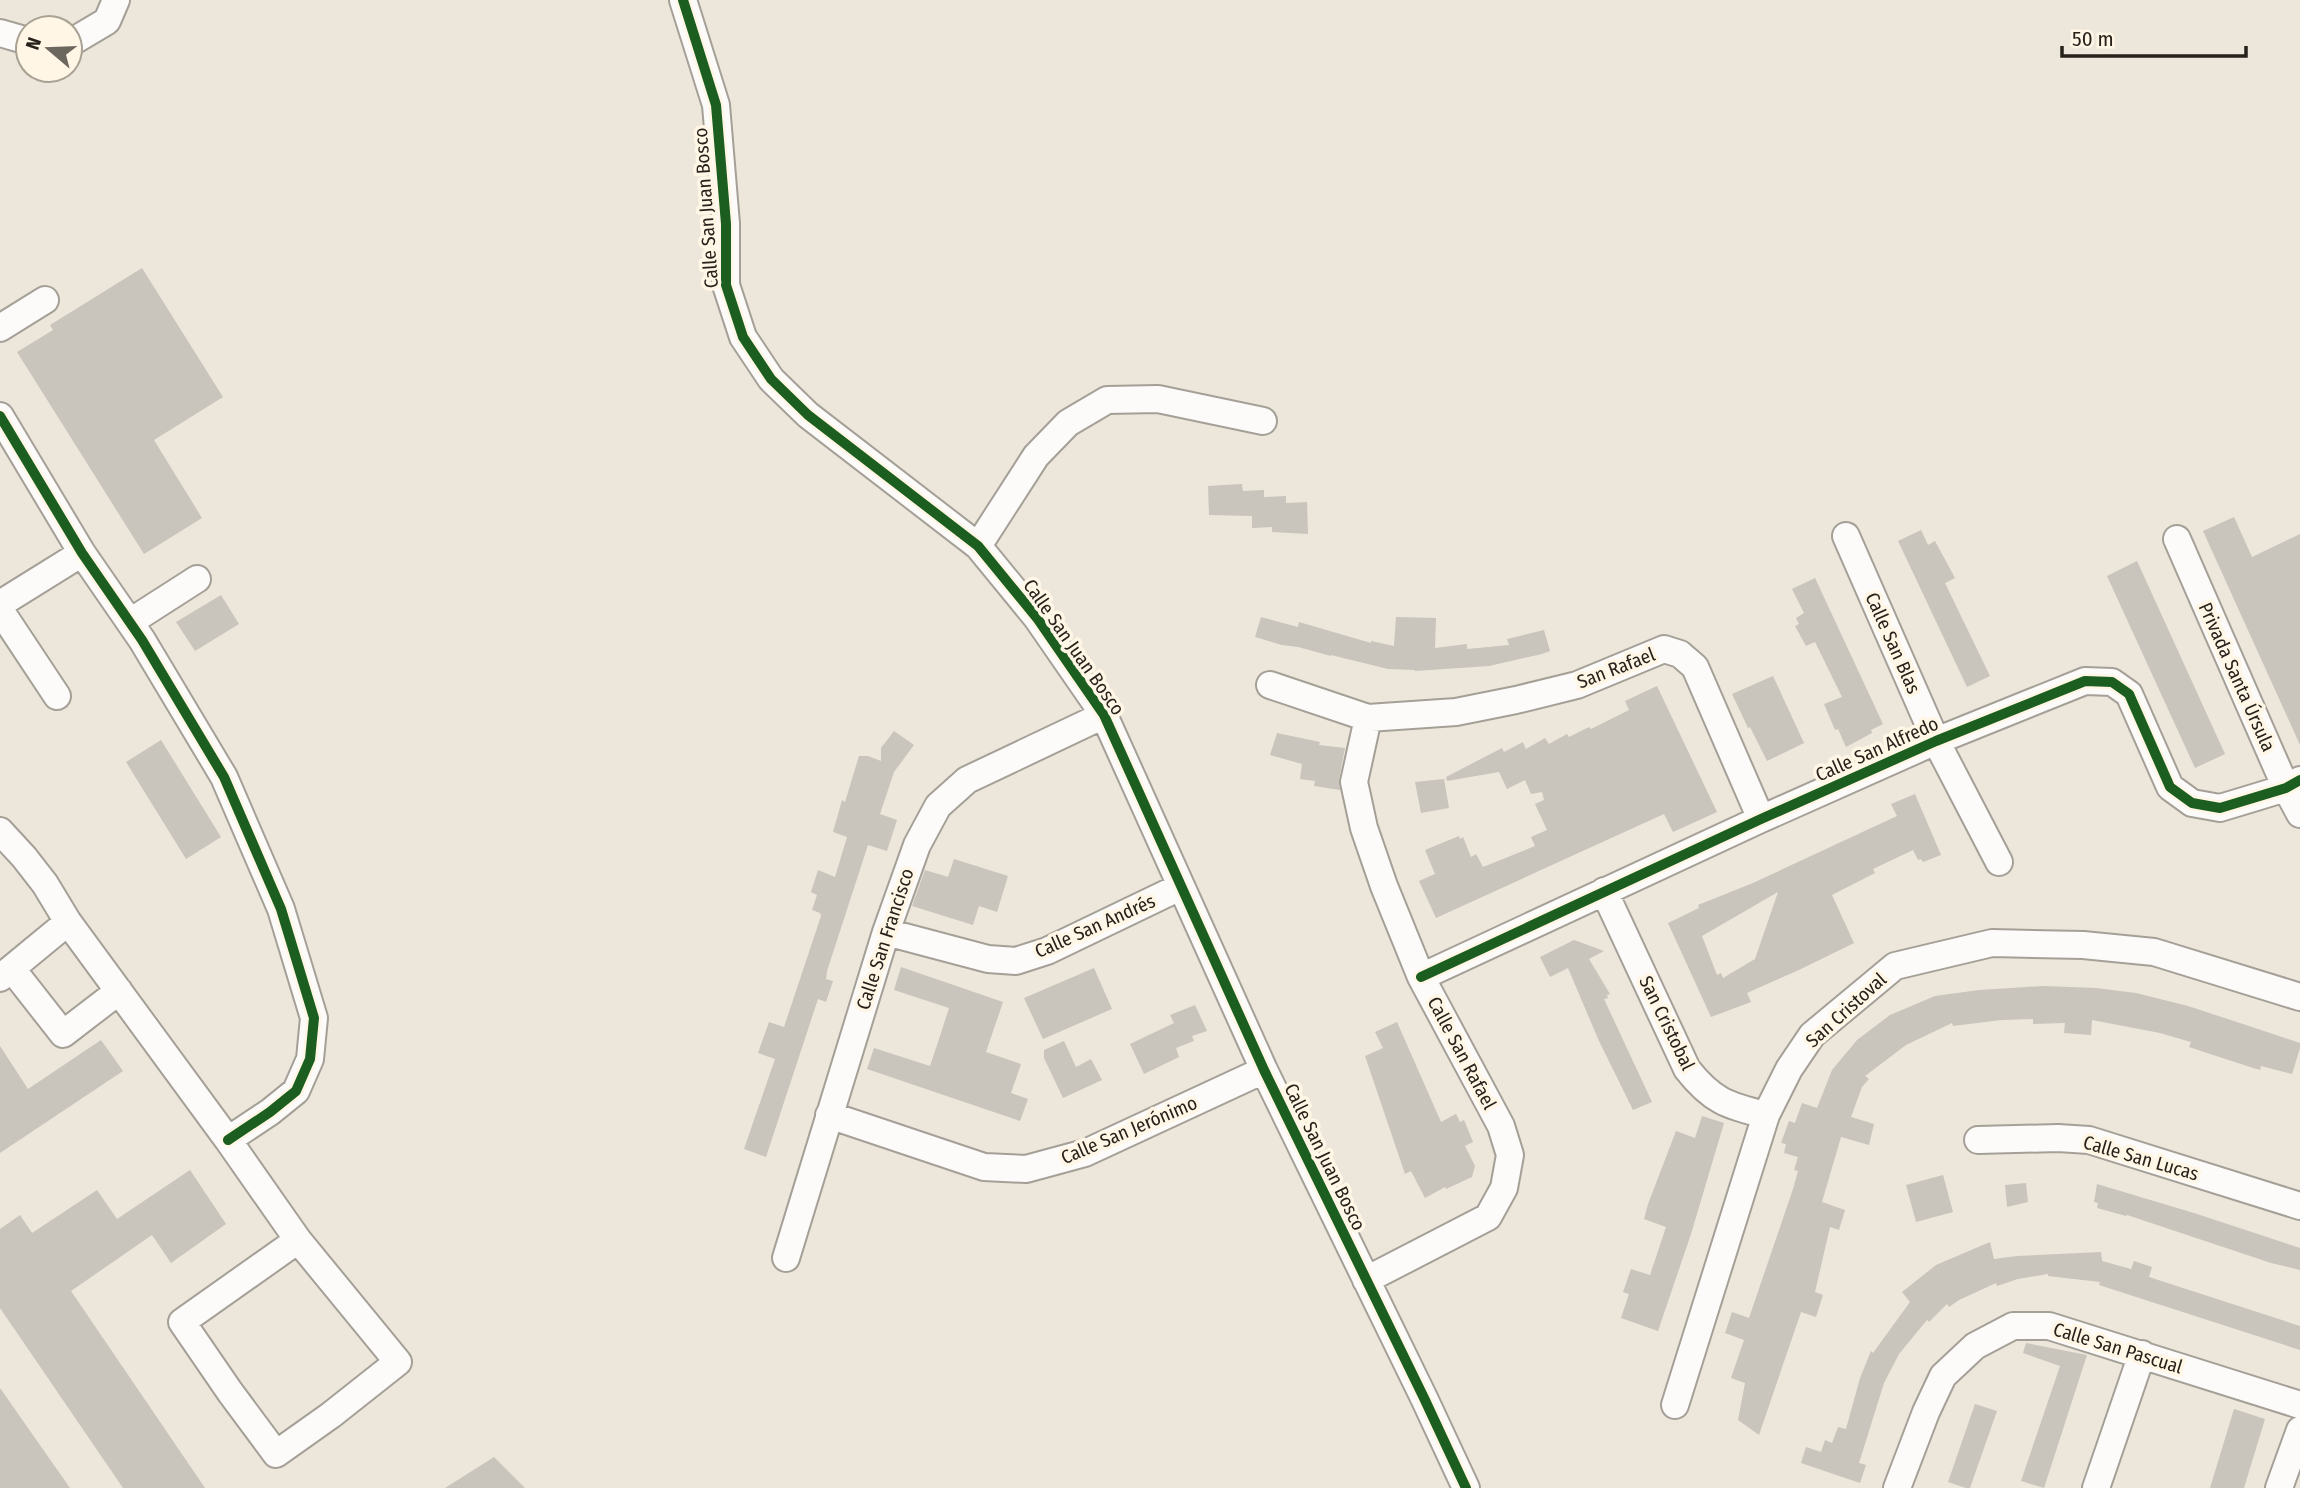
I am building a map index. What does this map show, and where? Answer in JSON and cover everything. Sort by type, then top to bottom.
[{"type":"street","points":[[84,35],[107,21],[116,0]]},
{"type":"street","name":"Calle San Juan Bosco","points":[[683,0],[716,106],[726,224],[726,285],[743,337],[771,379],[808,415],[978,546],[1037,618],[1104,715],[1264,1070],[1466,1488]]},
{"type":"street","points":[[0,328],[44,300]]},
{"type":"street","points":[[978,546],[1036,456],[1068,423],[1107,400],[1158,399],[1263,421]]},
{"type":"street","points":[[0,416],[82,553],[130,622],[224,777],[281,909],[314,1018],[310,1059],[296,1091],[228,1140]]},
{"type":"street","name":"Calle San Blas","points":[[1846,536],[1936,741],[1999,862]]},
{"type":"street","name":"Privada Santa Úrsula","points":[[2177,539],[2293,784],[2300,814]]},
{"type":"street","points":[[0,604],[82,553]]},
{"type":"street","points":[[130,622],[197,579]]},
{"type":"street","points":[[0,610],[57,696]]},
{"type":"street","name":"San Rafael","points":[[1368,718],[1456,712],[1516,700],[1577,685],[1664,649],[1680,654],[1695,667],[1761,819]]},
{"type":"street","name":"Calle San Alfredo","points":[[1421,977],[1761,819],[1936,741],[2085,681],[2112,682],[2129,694],[2170,787],[2192,803],[2220,808],[2293,784]]},
{"type":"street","points":[[1270,685],[1368,718]]},
{"type":"street","name":"Calle San Francisco","points":[[786,1258],[886,932],[917,845],[938,806],[967,780],[1104,715]]},
{"type":"street","name":"Calle San Rafael","points":[[1366,1280],[1488,1217],[1504,1188],[1510,1155],[1501,1126],[1421,977],[1364,828],[1354,782],[1368,718]]},
{"type":"street","points":[[0,831],[45,884],[68,922],[298,1240],[398,1362],[276,1454],[182,1322],[298,1240]]},
{"type":"street","name":"Calle San Andrés","points":[[886,932],[988,959],[1016,961],[1047,951],[1180,887]]},
{"type":"street","name":"San Cristobal","points":[[1604,891],[1687,1069],[1703,1089],[1731,1107],[1766,1115]]},
{"type":"street","points":[[68,922],[6,973],[63,1034],[118,991]]},
{"type":"street","name":"San Cristoval","points":[[1675,1405],[1766,1115],[1789,1069],[1812,1035],[1895,966],[1992,943],[2083,945],[2154,952],[2300,997]]},
{"type":"street","name":"Calle San Jerónimo","points":[[829,1115],[984,1167],[1026,1169],[1085,1153],[1264,1070]]},
{"type":"street","name":"Calle San Lucas","points":[[1978,1140],[2089,1140],[2300,1206]]},
{"type":"street","name":"Calle San Pascual","points":[[1897,1488],[1943,1376],[1975,1346],[2013,1326],[2049,1326],[2300,1405]]},
{"type":"street","points":[[2096,1488],[2142,1354]]},
{"type":"street","points":[[2280,1488],[2300,1430]]},
{"type":"building","points":[[142,268],[223,397],[154,440],[202,518],[144,554],[17,352],[53,330],[50,325]]},
{"type":"building","points":[[1242,484],[1243,491],[1264,490],[1264,497],[1286,496],[1286,503],[1307,502],[1308,534],[1272,532],[1272,527],[1252,528],[1252,516],[1209,515],[1208,486]]},
{"type":"building","points":[[2234,517],[2252,557],[2300,534],[2300,745],[2203,531]]},
{"type":"building","points":[[1921,530],[1928,545],[1935,541],[1955,578],[1945,583],[1990,676],[1967,687],[1898,541]]},
{"type":"building","points":[[2137,561],[2225,754],[2195,768],[2107,576]]},
{"type":"building","points":[[1815,578],[1883,724],[1846,747],[1824,704],[1842,697],[1815,642],[1806,646],[1795,626],[1799,624],[1796,618],[1804,613],[1792,589]]},
{"type":"building","points":[[221,595],[239,624],[195,651],[176,622]]},
{"type":"building","points":[[1261,617],[1298,627],[1299,622],[1371,643],[1394,646],[1396,617],[1436,618],[1435,648],[1467,644],[1467,649],[1509,645],[1507,639],[1544,630],[1550,651],[1489,666],[1415,671],[1388,669],[1255,637]]},
{"type":"building","points":[[1773,676],[1804,743],[1767,761],[1732,694]]},
{"type":"building","points":[[1657,686],[1717,812],[1673,832],[1664,814],[1436,918],[1419,881],[1435,874],[1425,850],[1459,836],[1460,839],[1463,837],[1471,857],[1476,854],[1483,867],[1535,846],[1531,837],[1547,830],[1535,804],[1544,800],[1542,792],[1531,794],[1525,780],[1507,789],[1499,772],[1447,781],[1446,777],[1502,748],[1504,752],[1523,742],[1526,749],[1545,738],[1549,744],[1567,734],[1569,737],[1589,727],[1591,729],[1629,710],[1625,701]]},
{"type":"building","points":[[894,731],[914,745],[894,772],[880,814],[897,820],[887,851],[868,845],[827,971],[826,979],[833,981],[826,1002],[818,999],[766,1157],[744,1149],[775,1059],[758,1053],[769,1022],[784,1027],[821,916],[812,910],[817,895],[811,892],[818,870],[835,877],[847,837],[833,832],[859,756],[881,761],[881,748]]},
{"type":"building","points":[[1277,733],[1320,742],[1319,745],[1345,748],[1339,779],[1340,790],[1314,786],[1315,781],[1300,779],[1302,764],[1270,755]]},
{"type":"building","points":[[161,740],[221,837],[186,859],[126,762]]},
{"type":"building","points":[[1444,779],[1449,808],[1421,813],[1415,782]]},
{"type":"building","points":[[1915,794],[1941,855],[1923,862],[1918,860],[1913,850],[1873,869],[1875,873],[1832,895],[1854,943],[1747,993],[1751,1002],[1711,1017],[1668,923],[1699,908],[1698,905],[1753,883],[1897,816],[1891,804]],"holes":[[[1778,892],[1755,959],[1723,978],[1721,973],[1717,975],[1702,936]]]},
{"type":"building","points":[[954,859],[1008,876],[997,912],[979,906],[973,925],[912,906],[925,870],[948,877]]},
{"type":"building","points":[[1574,940],[1604,951],[1589,959],[1610,994],[1604,999],[1652,1102],[1633,1110],[1599,1041],[1568,968],[1550,977],[1540,957]]},
{"type":"building","points":[[901,967],[1003,1002],[986,1052],[1021,1064],[1011,1093],[1028,1099],[1020,1121],[867,1069],[874,1048],[930,1066],[949,1008],[894,990]]},
{"type":"building","points":[[1094,968],[1112,1009],[1043,1039],[1024,998]]},
{"type":"building","points":[[2043,986],[2136,993],[2188,1006],[2300,1043],[2300,1048],[2292,1074],[2261,1066],[2260,1070],[2250,1067],[2189,1047],[2191,1042],[2160,1033],[2092,1020],[2091,1035],[2064,1033],[2065,1023],[2033,1024],[2033,1019],[1953,1026],[1952,1023],[1906,1045],[1865,1076],[1869,1079],[1862,1087],[1851,1117],[1874,1124],[1869,1145],[1841,1137],[1822,1202],[1845,1210],[1839,1230],[1830,1227],[1815,1292],[1823,1295],[1816,1317],[1801,1312],[1759,1435],[1738,1420],[1745,1383],[1731,1378],[1744,1340],[1725,1333],[1732,1312],[1749,1318],[1793,1189],[1798,1171],[1794,1170],[1798,1157],[1784,1153],[1786,1144],[1781,1143],[1789,1121],[1795,1123],[1802,1103],[1817,1108],[1832,1070],[1857,1040],[1890,1015],[1935,996]]},
{"type":"building","points":[[1195,1005],[1207,1031],[1192,1036],[1194,1041],[1176,1048],[1179,1057],[1144,1074],[1130,1044],[1174,1023],[1170,1015]]},
{"type":"building","points":[[1397,1022],[1441,1122],[1456,1114],[1460,1122],[1464,1120],[1473,1142],[1465,1146],[1475,1166],[1472,1177],[1425,1198],[1411,1171],[1405,1174],[1365,1056],[1383,1048],[1375,1032]]},
{"type":"building","points":[[101,1040],[123,1071],[0,1153],[0,1046],[28,1089]]},
{"type":"building","points":[[1064,1041],[1076,1067],[1091,1059],[1102,1080],[1063,1098],[1044,1058],[1044,1050]]},
{"type":"building","points":[[1702,1116],[1724,1123],[1691,1234],[1658,1331],[1621,1318],[1629,1294],[1623,1292],[1631,1269],[1650,1275],[1666,1227],[1644,1219],[1648,1204],[1676,1131],[1695,1138]]},
{"type":"building","points":[[190,1170],[226,1224],[171,1263],[152,1235],[71,1291],[205,1488],[123,1488],[0,1308],[0,1229],[20,1215],[32,1233],[97,1190],[117,1219]]},
{"type":"building","points":[[1943,1175],[1953,1212],[1916,1222],[1906,1185]]},
{"type":"building","points":[[2026,1183],[2028,1202],[2007,1207],[2005,1185]]},
{"type":"building","points":[[2097,1184],[2300,1248],[2300,1270],[2097,1208],[2098,1203],[2094,1202]]},
{"type":"building","points":[[1990,1242],[1994,1259],[2101,1252],[2102,1261],[2131,1269],[2134,1261],[2152,1267],[2149,1277],[2300,1326],[2300,1350],[2099,1285],[2100,1282],[2048,1274],[1997,1286],[1996,1283],[1949,1307],[1947,1304],[1929,1322],[1927,1320],[1899,1354],[1884,1383],[1859,1463],[1866,1465],[1860,1483],[1801,1463],[1806,1447],[1821,1452],[1825,1440],[1832,1443],[1838,1427],[1846,1429],[1860,1378],[1871,1351],[1873,1353],[1910,1302],[1902,1292],[1936,1265]]},
{"type":"building","points":[[2026,1343],[2087,1355],[2044,1488],[2021,1481],[2060,1366],[2023,1353]]},
{"type":"building","points":[[0,1388],[70,1488],[0,1488]]},
{"type":"building","points":[[1975,1404],[1997,1411],[1970,1488],[1966,1488],[1948,1482]]},
{"type":"building","points":[[2234,1409],[2265,1419],[2244,1488],[2210,1488]]},
{"type":"building","points":[[494,1457],[525,1488],[445,1488]]},
{"type":"cycle path","points":[[683,0],[716,105],[726,224],[726,285],[743,337],[771,379],[808,415],[978,546],[1037,618],[1104,715],[1264,1070],[1466,1488]]},
{"type":"cycle path","points":[[0,416],[82,553],[142,640],[224,777],[281,909],[314,1018],[310,1059],[296,1091],[228,1140]]},
{"type":"cycle path","points":[[1421,977],[1761,819],[1936,741],[2085,681],[2112,682],[2129,694],[2170,787],[2192,803],[2220,808],[2286,788],[2300,780]]}]
